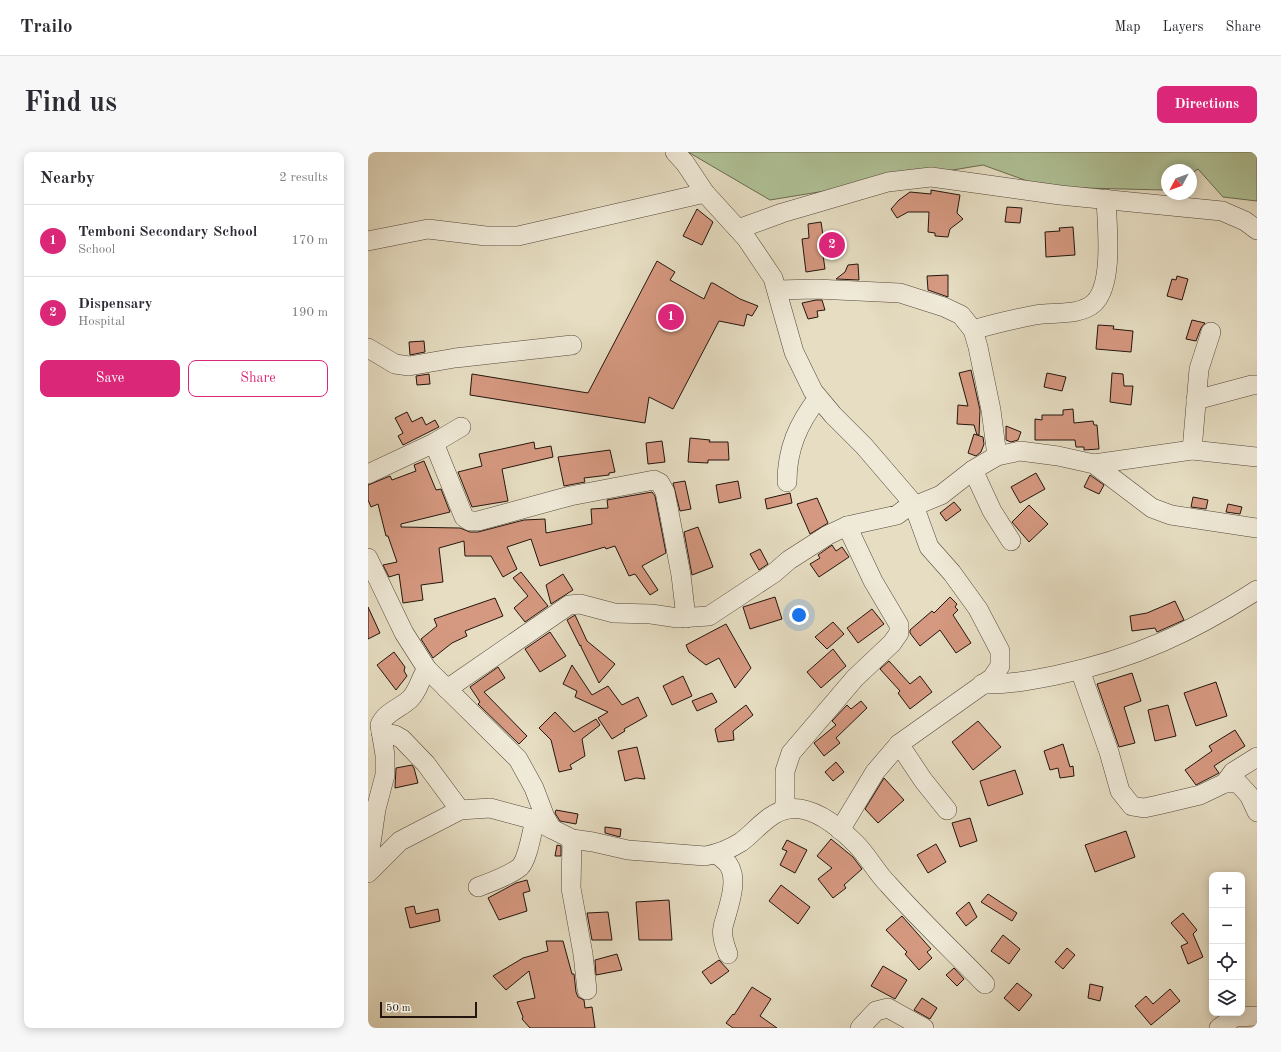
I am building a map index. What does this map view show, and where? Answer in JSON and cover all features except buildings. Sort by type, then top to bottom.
[{"type":"street","points":[[675,152],[686,163],[705,193],[738,230],[763,262],[773,278],[794,352],[802,371],[818,398],[864,446],[913,504],[930,547],[952,573],[978,609],[1000,650],[1000,666],[997,672],[899,744],[874,772],[840,830]]},
{"type":"street","points":[[738,230],[782,213],[888,182],[931,177],[997,187],[1222,211],[1245,221],[1257,230]]},
{"type":"street","points":[[368,241],[428,229],[486,236],[518,236],[705,193]]},
{"type":"street","points":[[973,330],[1036,315],[1080,310],[1094,303],[1102,290],[1108,263],[1106,199]]},
{"type":"street","points":[[777,290],[816,289],[900,293],[944,307],[961,315],[973,330],[986,382],[997,456]]},
{"type":"street","points":[[1192,450],[1199,369],[1211,332]]},
{"type":"street","points":[[368,348],[395,364],[410,366],[454,358],[572,345]]},
{"type":"street","points":[[1196,400],[1257,385]]},
{"type":"street","points":[[787,482],[788,457],[793,442],[810,408],[818,398]]},
{"type":"street","points":[[368,474],[434,443],[461,428]]},
{"type":"street","points":[[434,443],[464,517],[470,521],[478,521],[570,496],[654,480],[660,483],[665,492],[669,512],[681,576],[686,618]]},
{"type":"street","points":[[447,689],[569,605],[580,604],[614,613],[651,614],[686,618],[709,616],[774,573],[789,560],[828,535],[847,526],[897,515],[913,504],[941,496],[973,470],[997,456],[1020,452],[1058,456],[1094,464],[1192,450],[1257,457]]},
{"type":"street","points":[[1094,464],[1152,508],[1170,515],[1257,528]]},
{"type":"street","points":[[973,470],[992,511],[1011,541]]},
{"type":"street","points":[[785,810],[785,771],[791,753],[855,678],[892,643],[898,633],[899,625],[873,581],[847,526]]},
{"type":"street","points":[[368,558],[404,634],[427,669],[505,744],[518,759],[529,778],[539,804],[552,828]]},
{"type":"street","points":[[982,684],[1019,683],[1080,670],[1130,656],[1166,642],[1217,616],[1257,590]]},
{"type":"street","points":[[368,864],[376,809],[385,775],[376,728],[386,715],[404,704],[412,697],[422,675],[427,669]]},
{"type":"street","points":[[1080,670],[1109,752],[1120,791],[1132,806],[1144,808],[1200,795],[1225,783],[1234,772],[1257,756]]},
{"type":"street","points":[[376,728],[402,739],[426,764],[460,810]]},
{"type":"street","points":[[899,744],[928,786],[947,810]]},
{"type":"street","points":[[1225,783],[1238,783],[1249,795],[1257,812]]},
{"type":"street","points":[[368,873],[400,841],[460,810],[490,808],[535,820],[572,839],[628,850],[699,856],[716,854],[740,842],[763,822],[778,813],[785,810],[798,809],[814,813],[840,830],[856,844],[887,884],[985,984]]},
{"type":"street","points":[[478,887],[496,881],[520,867],[525,860],[535,820]]},
{"type":"street","points":[[572,839],[571,888],[583,954],[587,990]]},
{"type":"street","points":[[716,854],[728,864],[732,873],[730,908],[723,928],[724,942],[728,954]]},
{"type":"street","points":[[860,1028],[876,1011],[888,1008],[917,1026]]},
{"type":"street","points":[[1219,1028],[1235,1017],[1257,1016]]},
{"type":"green space","points":[[688,152],[1257,152],[1257,201],[1223,197],[1198,169],[1197,170],[1197,164],[1161,164],[1161,190],[1044,187],[983,165],[770,200]]},
{"type":"place","name":"Dispensary","points":[[832,245]]},
{"type":"place","name":"Temboni Secondary School","points":[[671,317]]}]
